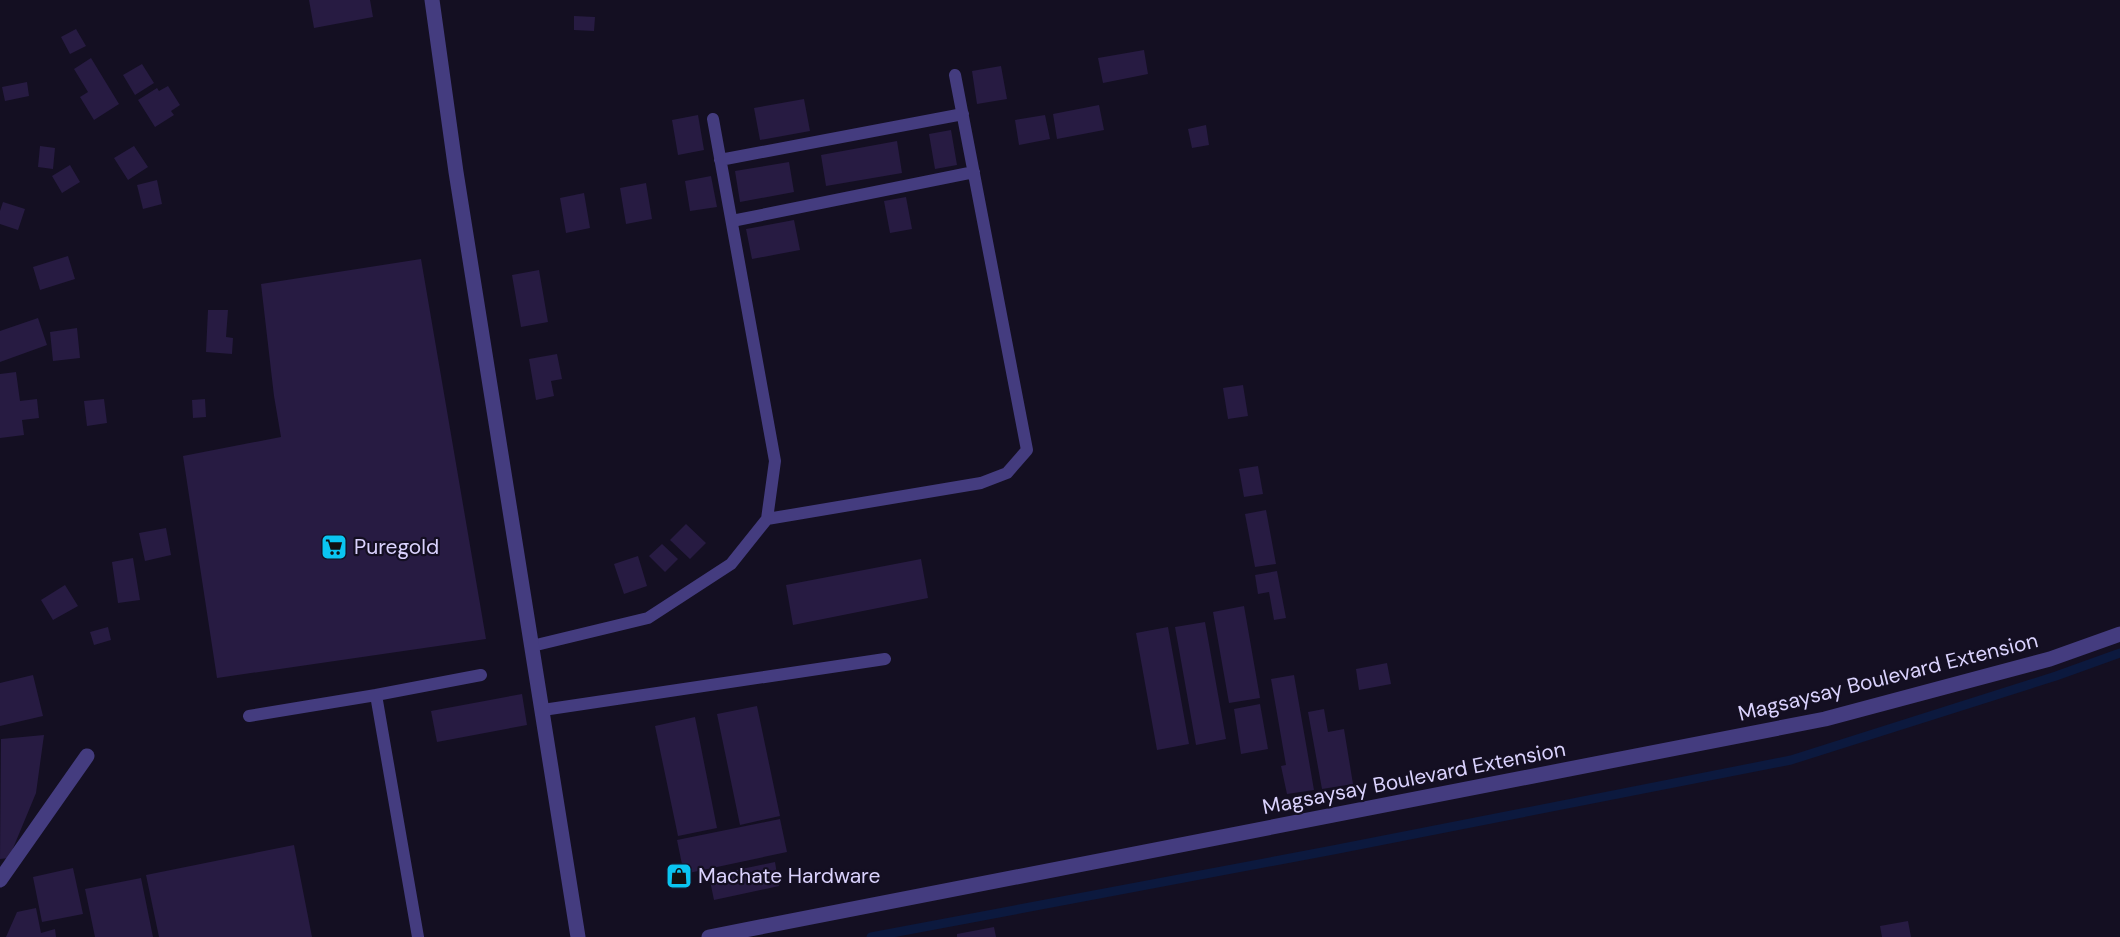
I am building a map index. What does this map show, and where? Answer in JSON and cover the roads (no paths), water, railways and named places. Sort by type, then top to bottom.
[{"type":"street","points":[[432,0],[458,184],[579,937]]},
{"type":"street","name":"Magsaysay Boulevard Extension","points":[[709,937],[1825,719],[2050,659],[2120,634]]},
{"type":"street","points":[[0,880],[87,756]]},
{"type":"lane","points":[[767,519],[981,483],[1007,473],[1027,450],[955,75]]},
{"type":"lane","points":[[720,160],[963,114]]},
{"type":"lane","points":[[532,646],[648,618],[731,564],[767,519],[775,461],[713,119]]},
{"type":"lane","points":[[732,221],[974,172]]},
{"type":"lane","points":[[543,710],[885,659]]},
{"type":"lane","points":[[249,716],[481,675]]},
{"type":"lane","points":[[376,695],[418,937]]},
{"type":"waterway","points":[[871,937],[1333,850],[1791,760],[2056,676],[2120,653]]},
{"type":"place","name":"Puregold","points":[[334,547]]},
{"type":"place","name":"Machate Hardware","points":[[679,876]]}]
